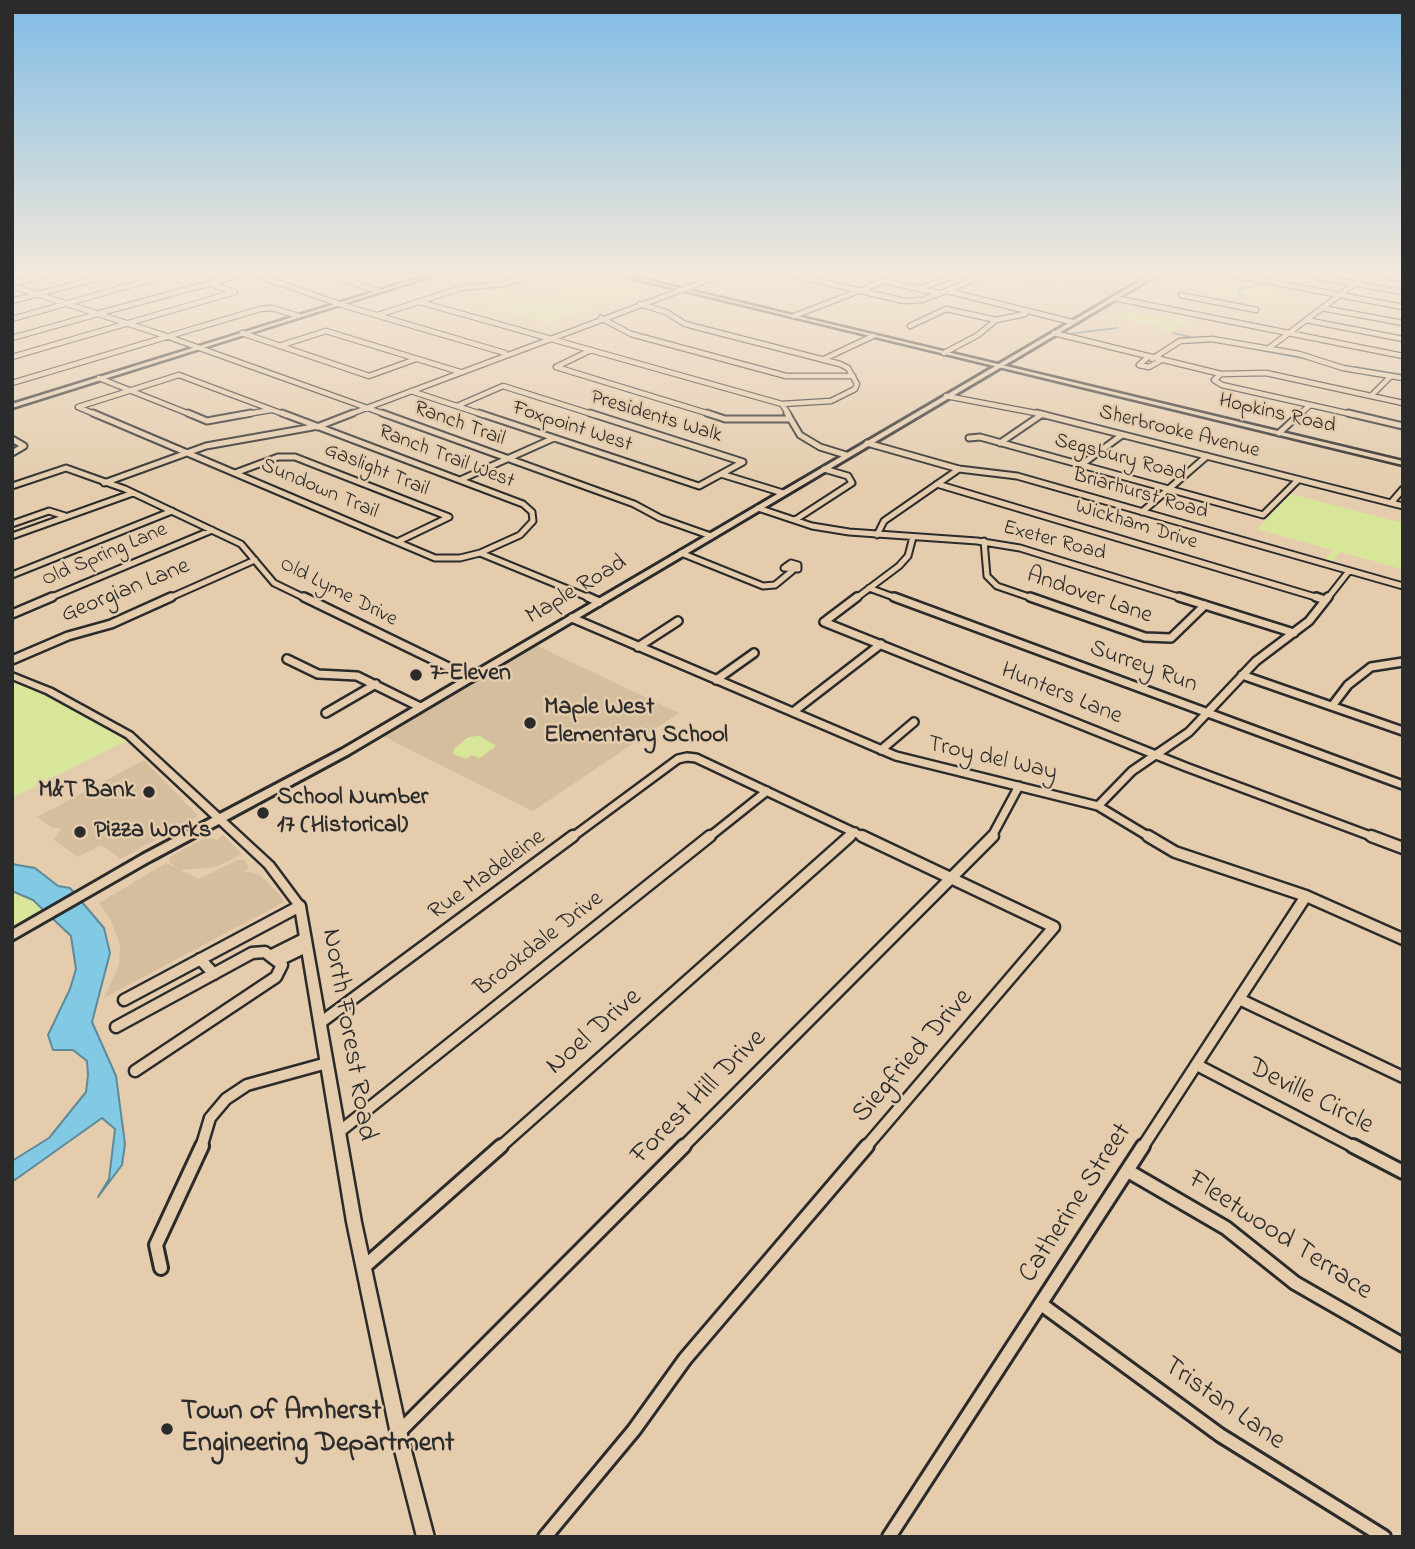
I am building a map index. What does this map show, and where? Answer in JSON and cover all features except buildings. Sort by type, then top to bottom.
[{"type":"main road","name":"Maple Road","points":[[12,936],[221,817],[345,752],[1032,345]]},
{"type":"street","points":[[12,357],[52,345]]},
{"type":"street","points":[[12,383],[136,345]]},
{"type":"street","name":"Ranch Trail","points":[[188,345],[635,504],[660,518],[711,536]]},
{"type":"street","points":[[12,406],[204,345]]},
{"type":"street","points":[[372,345],[460,372]]},
{"type":"street","points":[[477,345],[506,354]]},
{"type":"street","points":[[104,483],[216,444],[317,427],[529,345]]},
{"type":"street","points":[[575,345],[782,404],[836,399],[856,387],[853,376],[846,367],[770,345]]},
{"type":"street","points":[[673,345],[786,376],[853,376]]},
{"type":"street","points":[[824,359],[853,345]]},
{"type":"street","name":"Hopkins Road","points":[[914,345],[1403,463]]},
{"type":"street","points":[[944,352],[957,345]]},
{"type":"street","points":[[1101,345],[1221,374],[1266,373],[1403,403]]},
{"type":"street","points":[[1160,360],[1149,367],[1139,365],[1171,345]]},
{"type":"street","points":[[1249,345],[1403,378]]},
{"type":"street","points":[[1269,348],[1273,345]]},
{"type":"street","points":[[1350,345],[1403,356]]},
{"type":"street","points":[[279,346],[369,376],[416,359]]},
{"type":"street","points":[[592,350],[556,367],[724,419],[789,419]]},
{"type":"street","points":[[1221,374],[1215,378],[1219,384],[1403,426]]},
{"type":"street","name":"Ranch Trail West","points":[[130,391],[179,375],[523,504],[533,514],[533,521],[525,531],[480,553]]},
{"type":"street","points":[[1371,397],[1391,376]]},
{"type":"street","points":[[99,378],[207,421],[271,410]]},
{"type":"street","name":"Presidents Walk","points":[[457,406],[503,386],[743,462],[722,474]]},
{"type":"street","name":"Sundown Trail","points":[[130,391],[78,407],[435,558],[455,559],[480,553]]},
{"type":"street","name":"Foxpoint West","points":[[411,391],[699,486],[722,474]]},
{"type":"street","name":"Sherbrooke Avenue","points":[[946,396],[1041,415],[1403,506]]},
{"type":"street","points":[[782,404],[796,430],[810,442],[846,455]]},
{"type":"street","points":[[1279,433],[1310,405]]},
{"type":"street","points":[[1000,443],[1041,415]]},
{"type":"street","points":[[1081,465],[1122,435]]},
{"type":"street","points":[[460,480],[554,438]]},
{"type":"street","name":"Segsbury Road","points":[[969,438],[1000,443],[1263,515],[1298,480]]},
{"type":"street","points":[[12,439],[24,446],[12,453]]},
{"type":"street","name":"Briarhurst Road","points":[[867,443],[960,469],[1009,474],[1403,586]]},
{"type":"street","points":[[1142,512],[1207,456]]},
{"type":"street","name":"Gaslight Trail","points":[[235,473],[278,457],[295,457],[449,517],[397,542]]},
{"type":"street","name":"Old Lyme Drive","points":[[12,486],[70,469],[133,493],[246,547],[260,570],[274,583],[471,678]]},
{"type":"street","points":[[795,520],[852,483],[848,476],[824,469]]},
{"type":"street","points":[[877,534],[884,521],[960,469]]},
{"type":"street","points":[[722,474],[783,493]]},
{"type":"street","name":"Wickham Drive","points":[[937,485],[1325,600]]},
{"type":"street","points":[[1391,503],[1403,489]]},
{"type":"street","points":[[14,533],[133,493]]},
{"type":"street","name":"Exeter Road","points":[[758,508],[839,531],[984,541],[1030,551],[1294,633]]},
{"type":"street","points":[[12,524],[49,511],[65,516]]},
{"type":"street","points":[[12,575],[172,511]]},
{"type":"street","name":"Old Spring Lane","points":[[12,614],[212,530]]},
{"type":"street","name":"Hunters Lane","points":[[913,537],[904,561],[824,622],[1156,755],[1403,848]]},
{"type":"street","name":"Andover Lane","points":[[984,541],[988,577],[997,586],[1144,637],[1171,638],[1205,605]]},
{"type":"street","points":[[480,553],[599,602]]},
{"type":"street","points":[[681,553],[763,586],[775,585],[792,571]]},
{"type":"street","name":"Georgian Lane","points":[[12,660],[68,636],[111,624],[255,560]]},
{"type":"street","points":[[1098,807],[1132,771],[1189,732],[1242,675],[1294,633],[1349,570]]},
{"type":"street","name":"Surrey Run","points":[[869,589],[1403,785]]},
{"type":"street","name":"Troy del Way","points":[[572,618],[908,760],[1098,807],[1175,852],[1306,897],[1403,939]]},
{"type":"street","points":[[638,647],[678,621]]},
{"type":"street","points":[[793,712],[881,644]]},
{"type":"street","points":[[716,680],[754,653]]},
{"type":"street","points":[[287,659],[318,674],[345,673],[376,684],[420,707]]},
{"type":"street","points":[[1332,706],[1348,685],[1371,667],[1403,662]]},
{"type":"street","points":[[1242,675],[1403,731]]},
{"type":"street","name":"North Forest Road","points":[[12,676],[49,691],[129,735],[221,817],[276,873],[300,906],[364,1267],[399,1432],[426,1537]]},
{"type":"street","points":[[326,713],[376,684]]},
{"type":"street","points":[[881,750],[914,722]]},
{"type":"street","name":"Siegfried Drive","points":[[545,1537],[634,1430],[685,1359],[1054,927],[696,758],[678,760]]},
{"type":"street","name":"Rue Madeleine","points":[[320,1023],[678,760]]},
{"type":"street","name":"Forest Hill Drive","points":[[399,1432],[993,836],[1020,786]]},
{"type":"street","name":"Brookdale Drive","points":[[339,1132],[767,791]]},
{"type":"street","name":"Noel Drive","points":[[364,1267],[855,832]]},
{"type":"street","name":"Catherine Street","points":[[889,1537],[1306,897]]},
{"type":"street","points":[[124,1000],[300,906]]},
{"type":"street","points":[[275,958],[305,943]]},
{"type":"street","points":[[116,1027],[252,953],[265,952],[282,965],[276,977],[135,1071]]},
{"type":"street","points":[[200,959],[214,974]]},
{"type":"street","points":[[1239,999],[1403,1077]]},
{"type":"street","points":[[161,1268],[156,1245],[197,1161],[211,1118],[226,1098],[247,1085],[327,1063]]},
{"type":"street","name":"Deville Circle","points":[[1197,1065],[1403,1172]]},
{"type":"street","name":"Fleetwood Terrace","points":[[1128,1171],[1226,1228],[1295,1283],[1403,1345]]},
{"type":"street","name":"Tristan Lane","points":[[1041,1304],[1229,1441],[1384,1537]]},
{"type":"shaded area","name":"Maple West Elementary School","points":[[533,644],[679,713],[533,811],[377,733]]},
{"type":"shaded area","points":[[144,760],[198,816],[121,859],[101,845],[78,857],[54,840],[61,828],[52,828],[37,817]]},
{"type":"shaded area","points":[[223,835],[242,854],[216,867],[180,870],[199,879],[237,860],[245,860],[249,869],[244,871],[259,874],[284,902],[104,998],[119,965],[120,945],[111,921],[99,903],[166,863],[178,868],[169,862],[171,856],[206,837],[217,840]]},
{"type":"green space","points":[[1291,494],[1403,523],[1403,566],[1401,569],[1340,552],[1331,563],[1323,561],[1332,550],[1257,529]]},
{"type":"green space","points":[[12,680],[87,717],[126,741],[14,797]]},
{"type":"green space","points":[[480,736],[496,746],[480,758],[471,755],[467,759],[453,754],[454,749],[468,737]]},
{"type":"green space","points":[[12,891],[33,900],[41,910],[12,926]]},
{"type":"water","points":[[12,864],[35,868],[58,886],[70,888],[104,928],[110,953],[92,1022],[116,1076],[125,1144],[122,1165],[98,1197],[109,1179],[115,1129],[102,1118],[12,1182],[12,1161],[49,1138],[86,1092],[88,1075],[87,1061],[73,1050],[53,1050],[48,1035],[70,989],[76,969],[71,936],[33,900],[12,891]]},
{"type":"waterway","points":[[1244,347],[1307,359]]},
{"type":"waterway","points":[[1355,367],[1403,375]]},
{"type":"place","name":"7-Eleven","points":[[416,675]]},
{"type":"place","name":"Maple West Elementary School","points":[[530,723]]},
{"type":"place","name":"M&T Bank","points":[[149,792]]},
{"type":"place","name":"School Number 17 (Historical)","points":[[263,813]]},
{"type":"place","name":"Pizza Works","points":[[80,832]]},
{"type":"place","name":"Town of Amherst Engineering Department","points":[[167,1429]]}]
